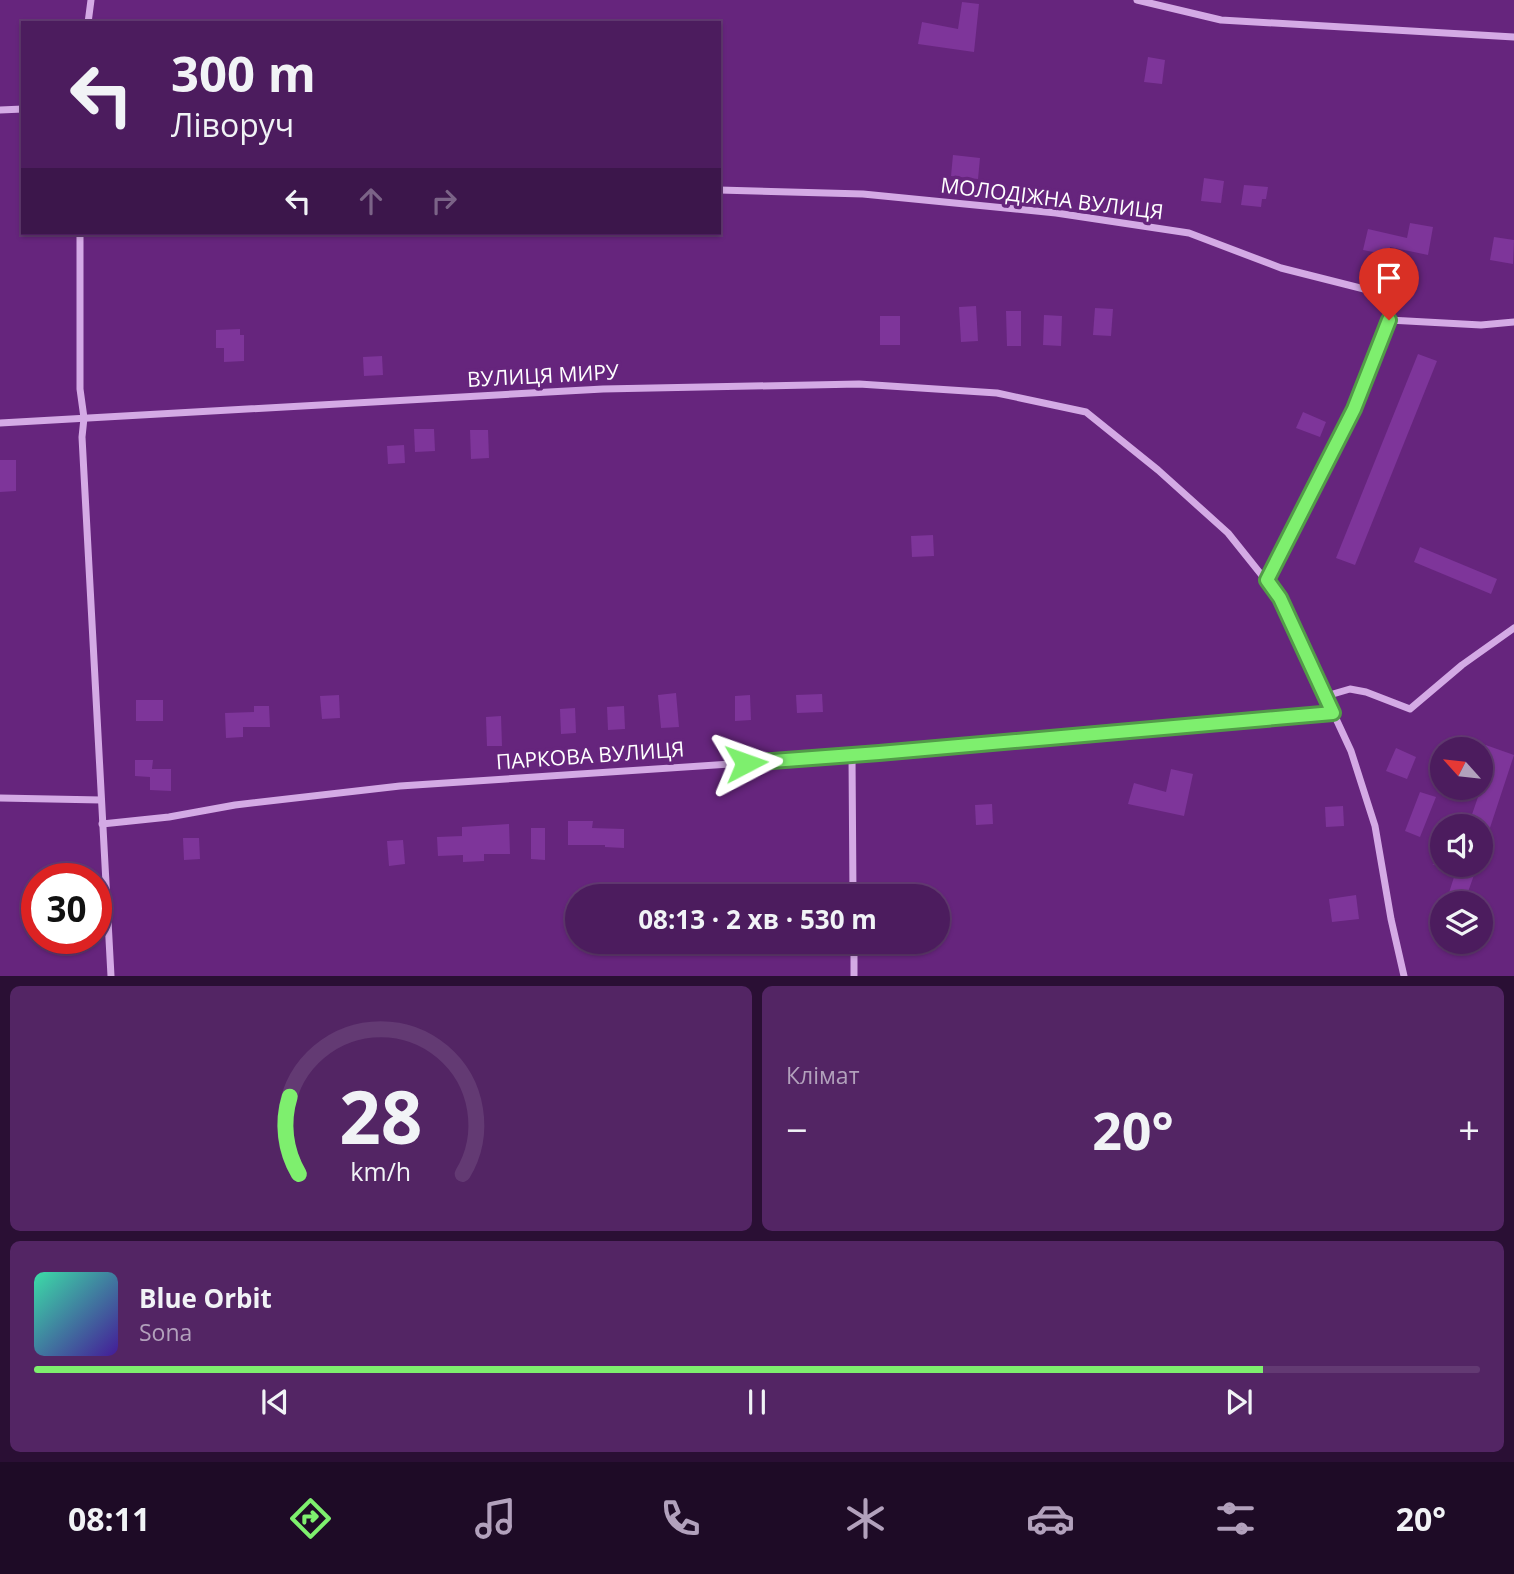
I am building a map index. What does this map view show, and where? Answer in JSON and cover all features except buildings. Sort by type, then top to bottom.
[{"type":"street","points":[[88,21],[91,0]]},
{"type":"street","points":[[1137,0],[1221,20],[1514,37]]},
{"type":"street","points":[[0,110],[21,108]]},
{"type":"street","name":"МОЛОДІЖНА ВУЛИЦЯ","points":[[721,190],[863,194],[1056,214],[1189,233],[1281,268],[1372,290],[1385,303],[1389,320]]},
{"type":"street","points":[[80,235],[80,389],[84,418],[82,437],[111,975]]},
{"type":"street","points":[[1404,975],[1391,919],[1376,826],[1351,751],[1280,598],[1267,580],[1354,409],[1389,320],[1481,325],[1514,322]]},
{"type":"street","name":"ВУЛИЦЯ МИРУ","points":[[0,423],[603,388],[859,384],[997,393],[1086,412],[1158,470],[1228,533],[1267,580]]},
{"type":"street","points":[[1326,696],[1350,689],[1366,692],[1410,709],[1462,665],[1514,628]]},
{"type":"street","name":"ПАРКОВА ВУЛИЦЯ","points":[[102,824],[400,786],[852,756],[1333,713]]},
{"type":"street","points":[[852,756],[853,884]]},
{"type":"street","points":[[0,798],[101,800]]},
{"type":"street","points":[[853,954],[854,975]]},
{"type":"route","points":[[746,763],[1333,713],[1280,598],[1267,580],[1354,409],[1389,320]]}]
